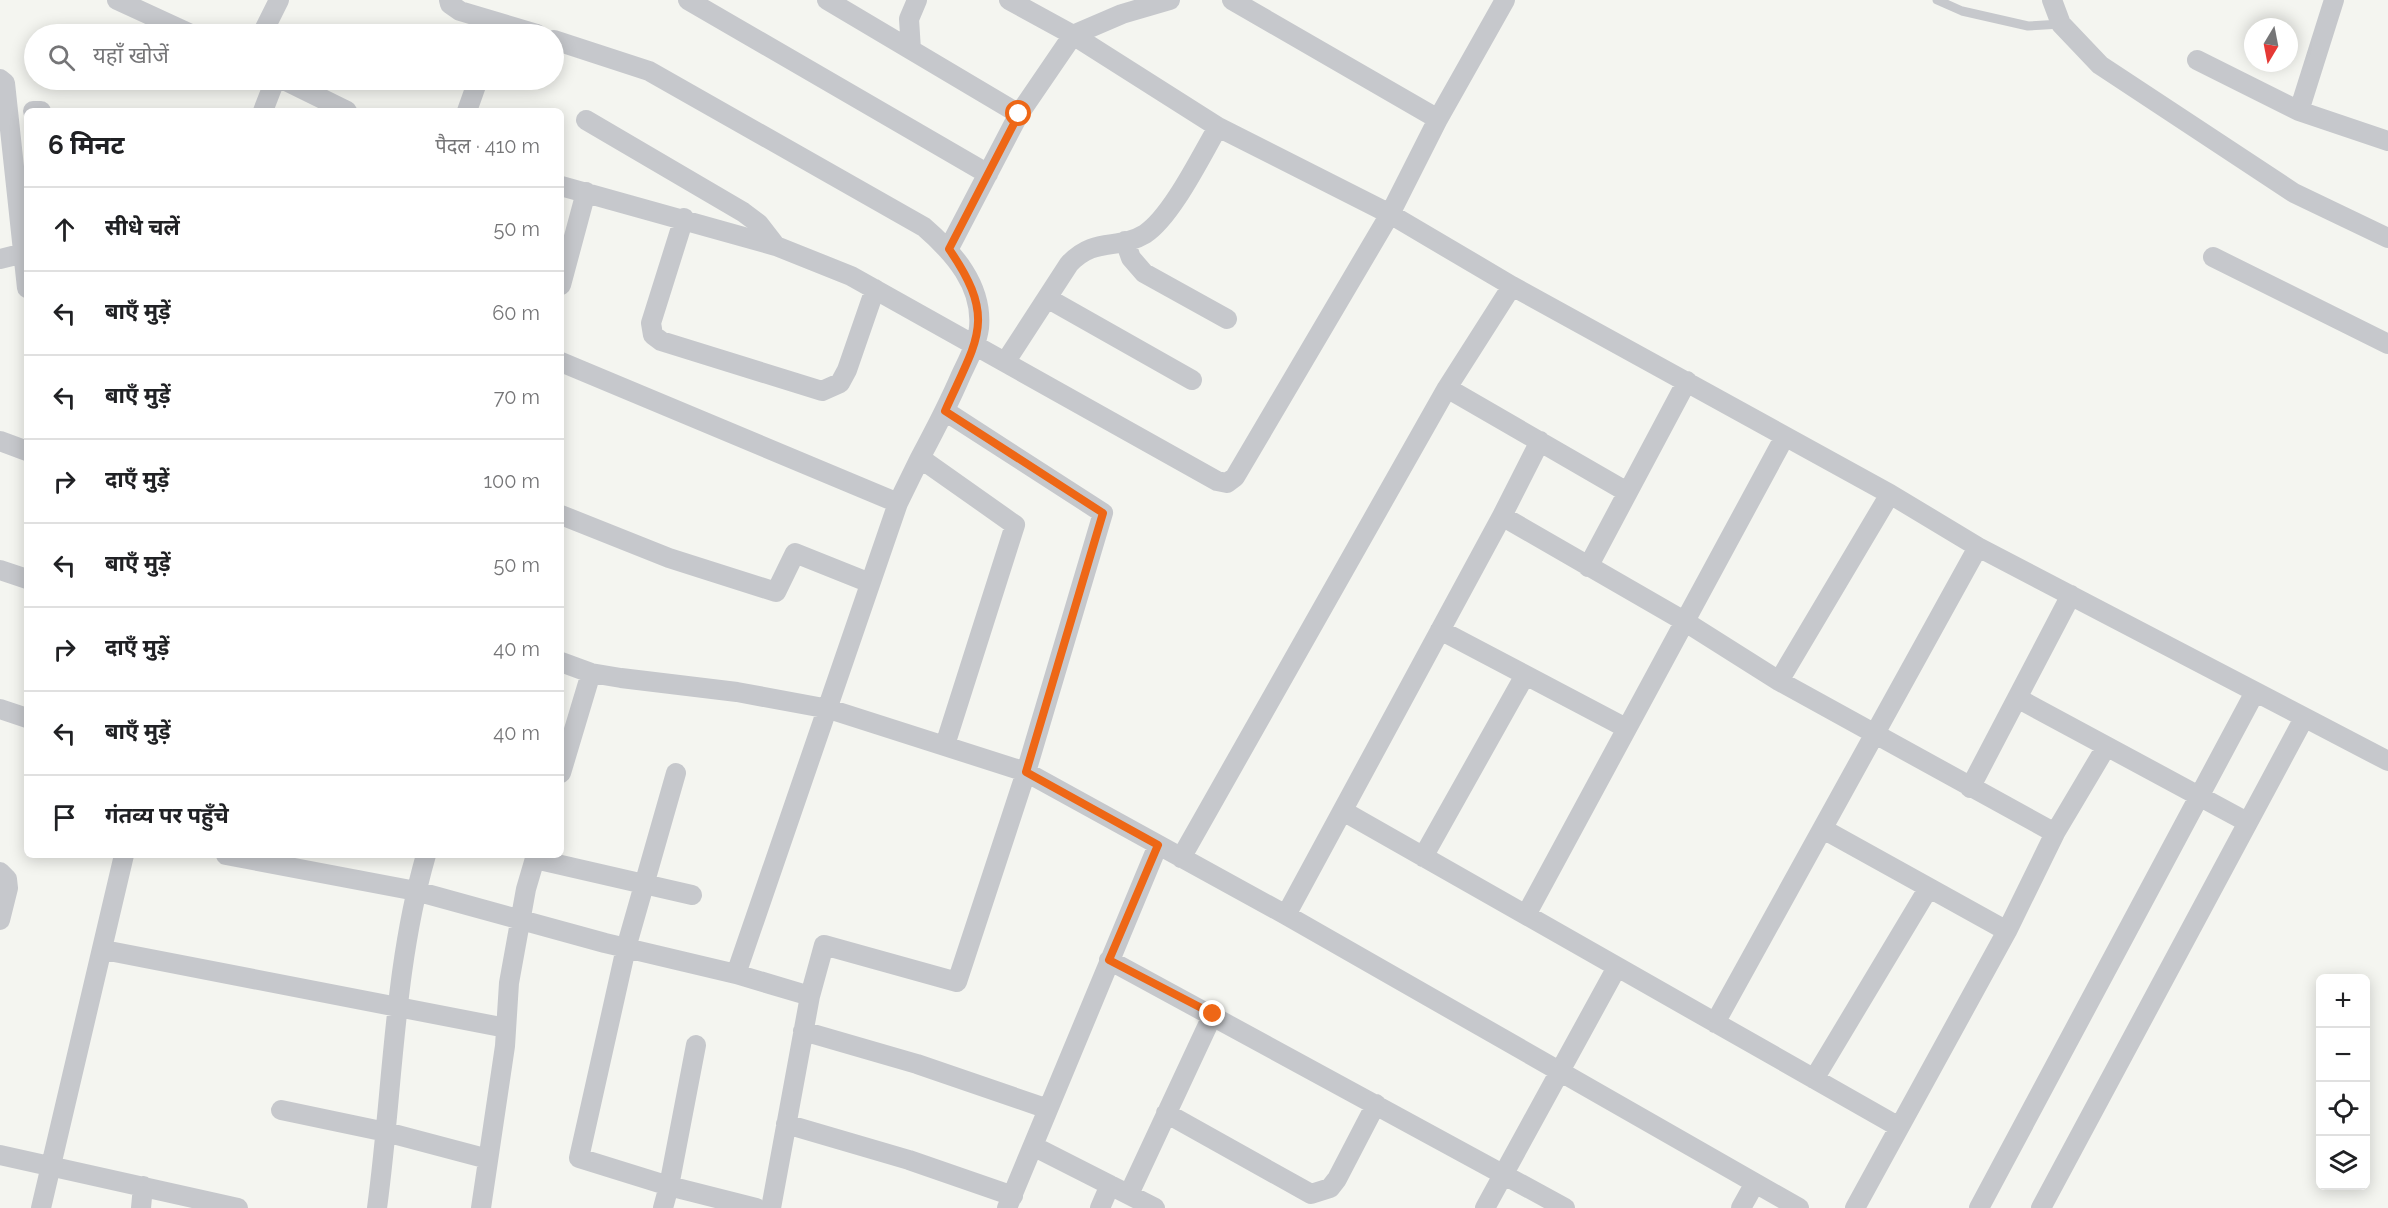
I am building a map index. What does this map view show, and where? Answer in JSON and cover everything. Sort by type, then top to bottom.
[{"type":"street","points":[[117,0],[169,24]]},
{"type":"street","points":[[266,24],[279,0]]},
{"type":"street","points":[[449,0],[450,4],[460,11],[488,24]]},
{"type":"street","points":[[688,0],[988,174]]},
{"type":"street","points":[[827,0],[1019,114]]},
{"type":"street","points":[[911,50],[909,19],[917,0]]},
{"type":"street","points":[[1009,0],[1073,35],[1218,127],[1390,214],[1512,286],[1687,381],[1784,438],[1890,494],[1978,547],[2388,761]]},
{"type":"street","points":[[949,249],[1019,114],[1073,35],[1122,14],[1170,0]]},
{"type":"street","points":[[1232,0],[1438,119]]},
{"type":"street","points":[[564,187],[684,218],[812,259],[875,289],[1217,481],[1232,482],[1390,214],[1438,119],[1505,0]]},
{"type":"street","points":[[2052,0],[2061,24],[2100,65],[2294,193],[2388,238]]},
{"type":"street","points":[[2298,111],[2334,0]]},
{"type":"street","points":[[564,43],[649,71],[924,227],[949,249],[970,282],[975,298],[979,329],[975,344],[945,411],[898,503],[843,660],[830,708],[736,974]]},
{"type":"street","points":[[2198,60],[2298,111],[2388,141]]},
{"type":"street","points":[[0,80],[5,83],[18,113],[24,253],[0,259]]},
{"type":"street","points":[[263,108],[271,90]]},
{"type":"street","points":[[304,90],[341,108]]},
{"type":"street","points":[[468,108],[474,90]]},
{"type":"street","points":[[586,120],[743,212],[759,224],[776,246]]},
{"type":"street","points":[[1006,361],[1080,253],[1088,248],[1125,241],[1144,234],[1165,215],[1218,127]]},
{"type":"street","points":[[564,274],[586,192]]},
{"type":"street","points":[[684,218],[651,323],[653,335],[661,341],[822,391],[840,383],[847,370],[875,289]]},
{"type":"street","points":[[1125,241],[1131,258],[1144,273],[1227,319]]},
{"type":"street","points":[[2213,257],[2388,344]]},
{"type":"street","points":[[1182,858],[1447,388],[1512,286]]},
{"type":"street","points":[[1047,298],[1192,380]]},
{"type":"street","points":[[564,363],[898,503]]},
{"type":"street","points":[[1588,567],[1687,381]]},
{"type":"street","points":[[1447,388],[1627,492]]},
{"type":"street","points":[[771,1208],[810,996],[824,945],[957,982],[1026,772],[1103,513],[945,411]]},
{"type":"street","points":[[1526,915],[1784,438]]},
{"type":"street","points":[[0,441],[24,450]]},
{"type":"street","points":[[1286,915],[1502,516],[1540,441]]},
{"type":"street","points":[[920,458],[1016,525],[945,745]]},
{"type":"street","points":[[1779,681],[1890,494]]},
{"type":"street","points":[[564,516],[669,558],[776,592],[795,553],[870,583]]},
{"type":"street","points":[[1502,516],[1684,621],[1779,681],[2055,833]]},
{"type":"street","points":[[1715,1023],[1978,547]]},
{"type":"street","points":[[0,570],[24,578]]},
{"type":"street","points":[[1970,788],[2019,699],[2071,595]]},
{"type":"street","points":[[1440,630],[1626,728]]},
{"type":"street","points":[[564,663],[591,673],[736,692],[830,708],[1026,772],[1286,915],[1799,1208]]},
{"type":"street","points":[[564,763],[591,673]]},
{"type":"street","points":[[1423,857],[1524,676]]},
{"type":"street","points":[[1979,1208],[2255,692]]},
{"type":"street","points":[[2019,699],[2247,822]]},
{"type":"street","points":[[0,709],[24,717]]},
{"type":"street","points":[[2041,1208],[2304,718]]},
{"type":"street","points":[[1855,1208],[2007,931],[2055,833],[2106,747]]},
{"type":"street","points":[[676,773],[626,948],[579,1158],[756,1208]]},
{"type":"street","points":[[1343,811],[1899,1127]]},
{"type":"street","points":[[1823,829],[2007,931]]},
{"type":"street","points":[[786,1124],[909,1160],[1010,1202],[1158,845]]},
{"type":"street","points":[[41,1208],[104,950],[123,858]]},
{"type":"street","points":[[242,858],[416,891],[626,948],[736,974],[810,996]]},
{"type":"street","points":[[377,1208],[399,1008],[416,891],[425,858]]},
{"type":"street","points":[[481,1208],[506,1028],[509,983],[536,858]]},
{"type":"street","points":[[540,858],[692,896]]},
{"type":"street","points":[[0,872],[7,879],[8,888],[0,920]]},
{"type":"street","points":[[1814,1078],[1928,889]]},
{"type":"street","points":[[104,950],[506,1028]]},
{"type":"street","points":[[1109,960],[1213,1014],[1565,1208]]},
{"type":"street","points":[[1485,1208],[1617,967]]},
{"type":"street","points":[[1129,1194],[1213,1014]]},
{"type":"street","points":[[803,1031],[917,1064],[1048,1109]]},
{"type":"street","points":[[663,1208],[696,1045]]},
{"type":"street","points":[[1166,1113],[1311,1194],[1330,1188],[1337,1179],[1376,1104]]},
{"type":"street","points":[[281,1110],[386,1132],[488,1159]]},
{"type":"street","points":[[1032,1146],[1155,1208]]},
{"type":"street","points":[[0,1155],[232,1207]]},
{"type":"street","points":[[1741,1208],[1755,1183]]},
{"type":"street","points":[[1100,1208],[1110,1185]]},
{"type":"street","points":[[141,1208],[143,1186]]},
{"type":"lane","points":[[1937,0],[1962,11],[2028,26],[2061,24]]},
{"type":"route","points":[[1019,114],[949,249],[970,282],[979,313],[979,329],[975,344],[945,411],[1103,513],[1026,772],[1158,845],[1109,960],[1213,1014]]}]
